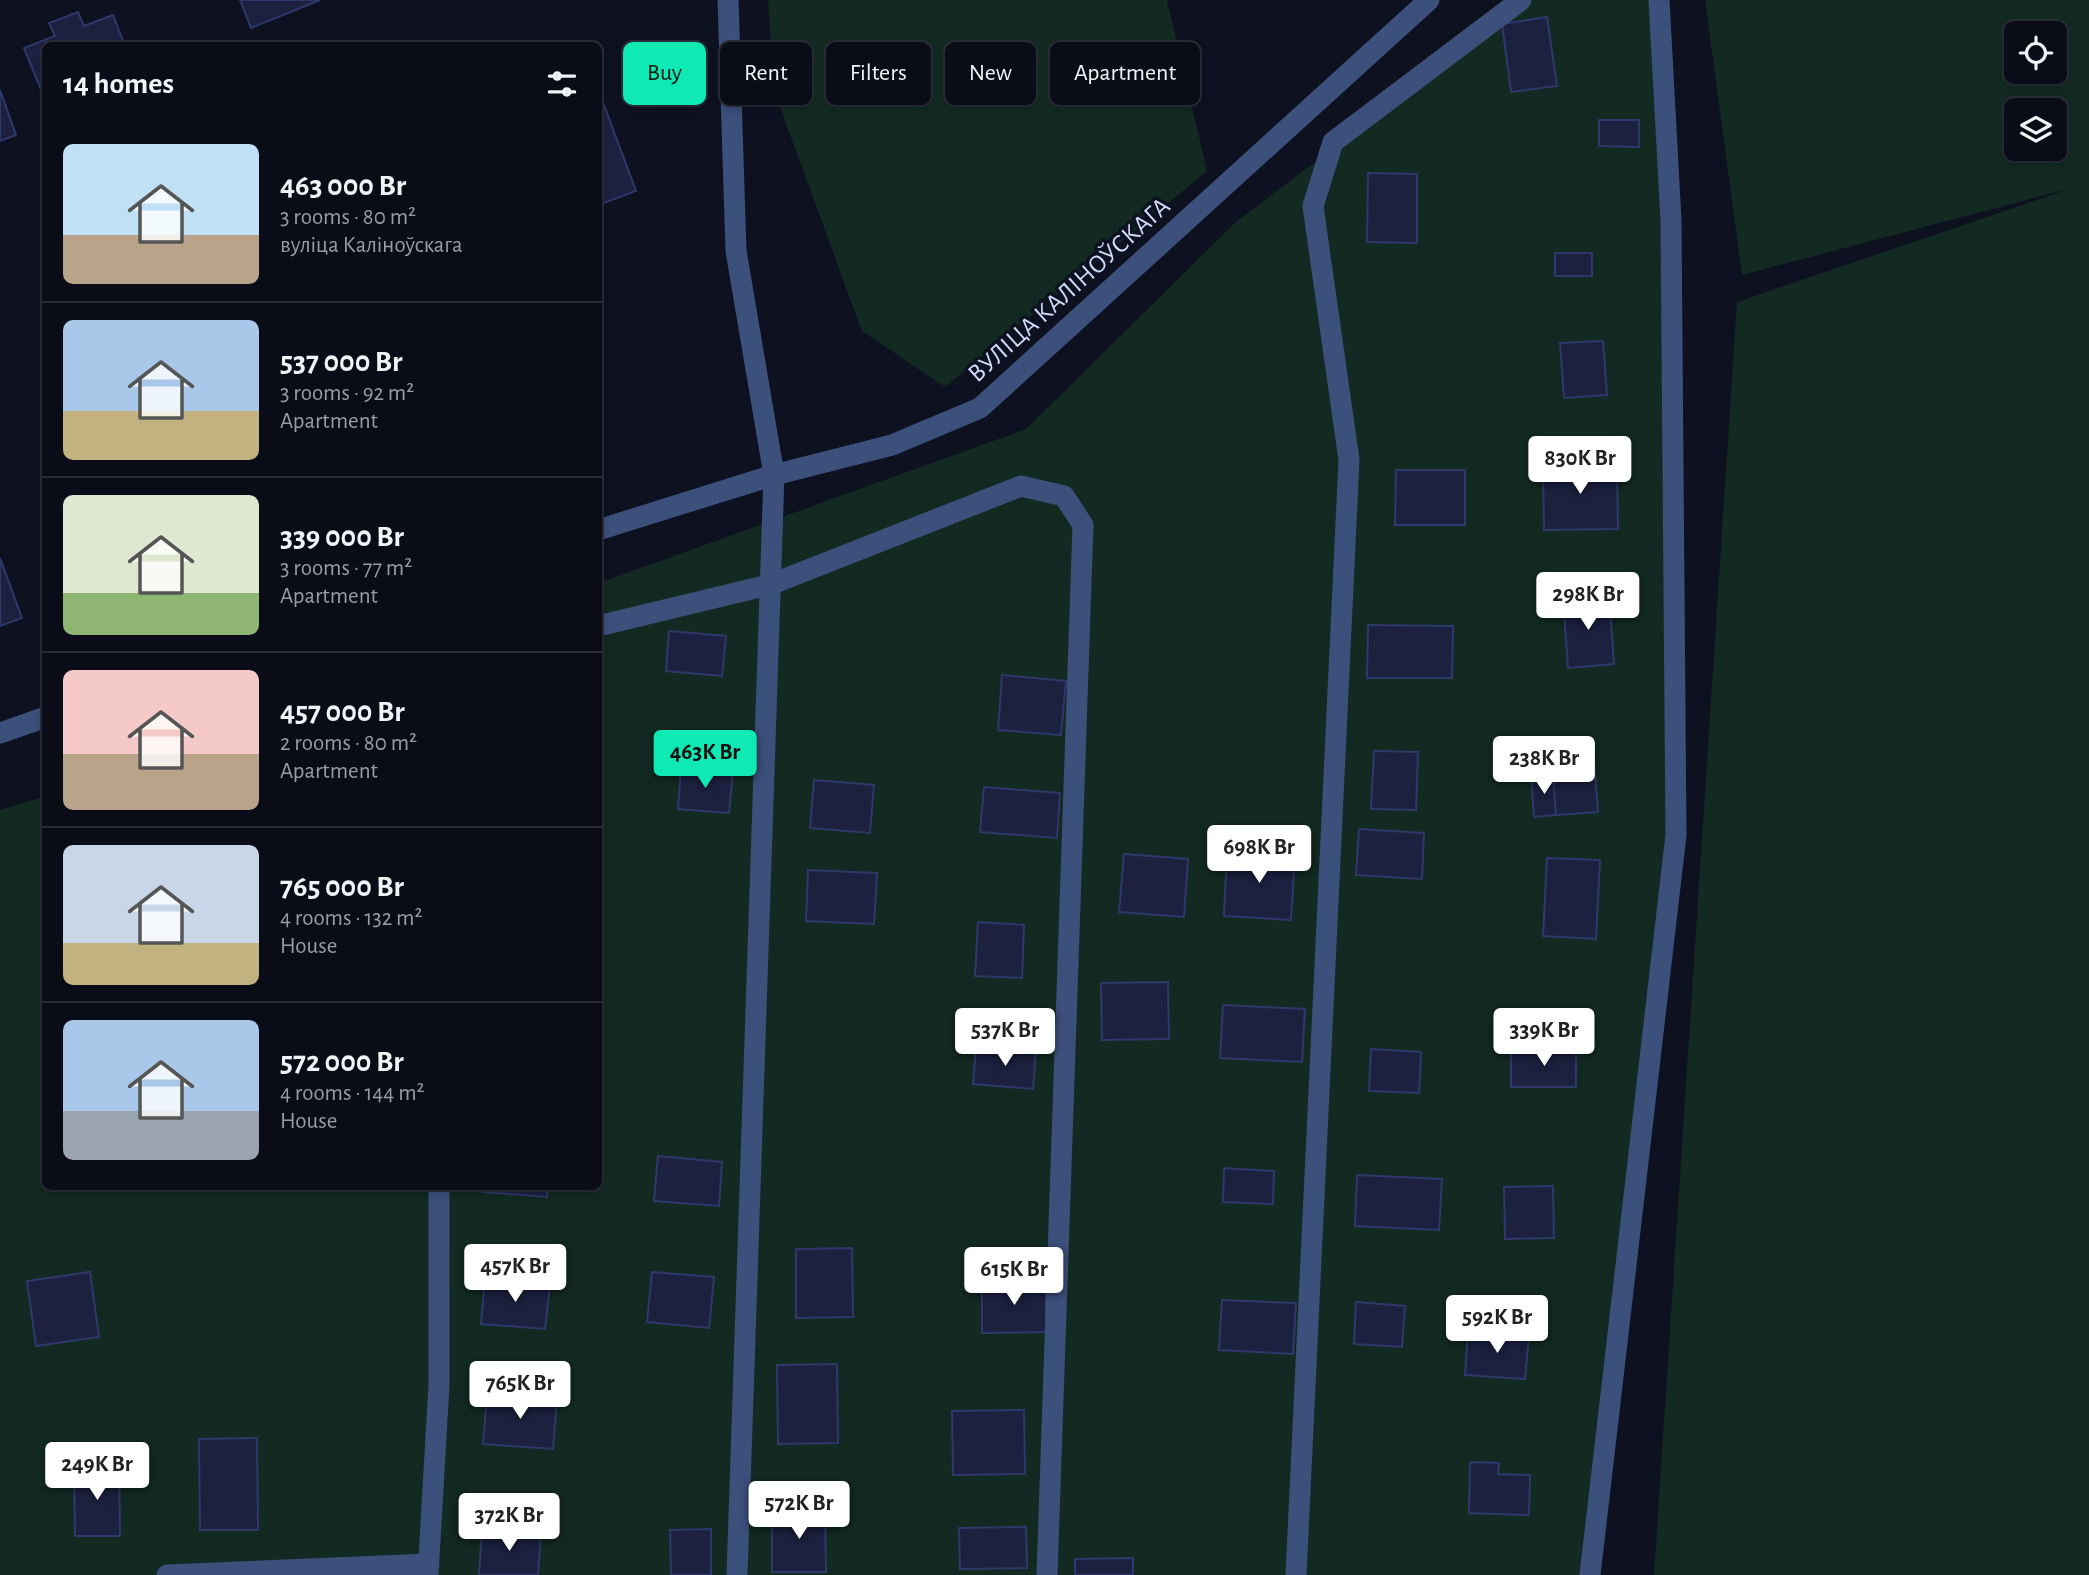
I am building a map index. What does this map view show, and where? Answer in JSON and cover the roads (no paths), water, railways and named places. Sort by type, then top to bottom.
[{"type":"street","points":[[728,0],[736,251],[774,474],[737,1575]]},
{"type":"street","name":"ВУЛІЦА КАЛІНОЎСКАГА","points":[[602,529],[774,474],[892,445],[980,408],[1429,0]]},
{"type":"street","points":[[1296,1575],[1349,460],[1313,206],[1333,142],[1521,0]]},
{"type":"street","points":[[1590,1575],[1676,835],[1671,220],[1659,0]]},
{"type":"street","points":[[602,625],[772,584],[1021,486],[1064,496],[1083,525],[1047,1575]]},
{"type":"street","points":[[0,733],[42,718]]},
{"type":"street","points":[[167,1575],[429,1570],[439,1385],[439,1190]]}]
